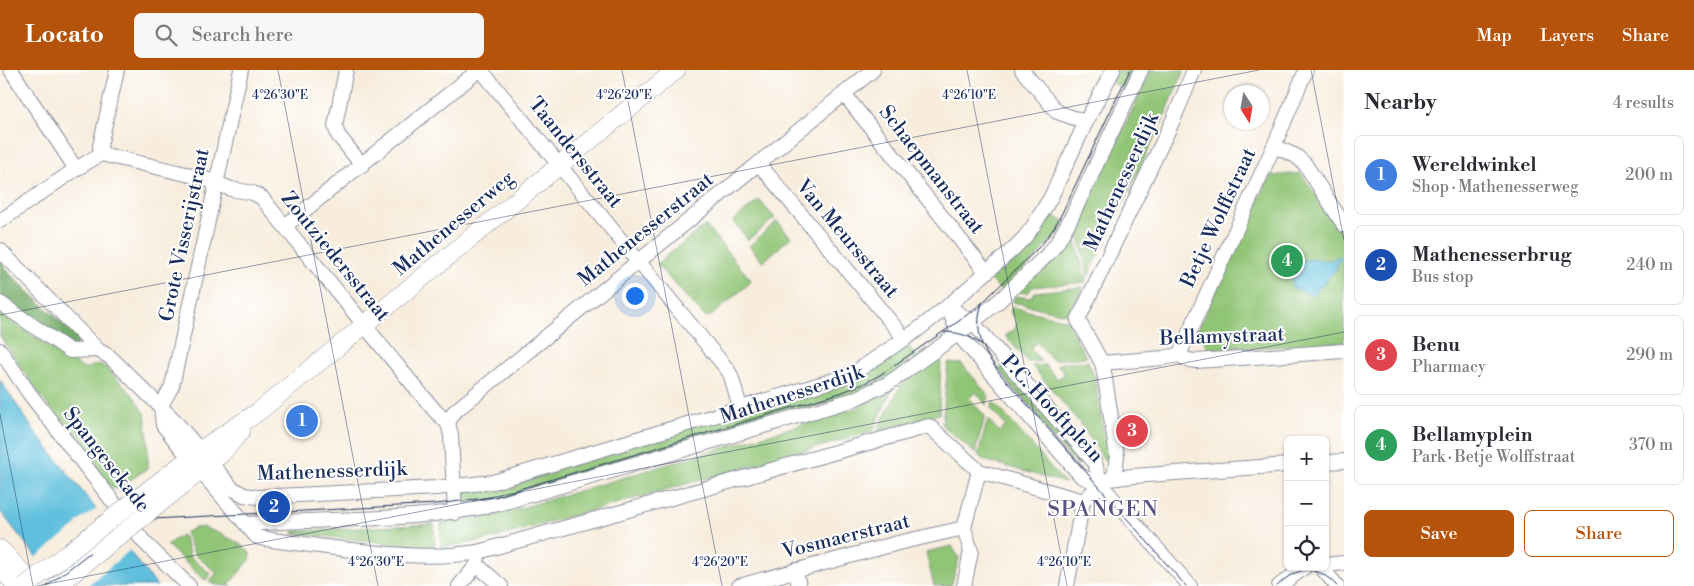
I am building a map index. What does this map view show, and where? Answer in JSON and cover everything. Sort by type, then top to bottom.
[{"type":"street","points":[[0,221],[101,154],[100,146],[117,70]]},
{"type":"street","name":"Grote Visserijstraat","points":[[161,406],[172,386],[241,70]]},
{"type":"street","points":[[346,70],[335,126],[338,135],[362,165]]},
{"type":"street","points":[[285,226],[480,70]]},
{"type":"street","name":"Taandersstraat","points":[[480,70],[727,369],[731,376],[740,408]]},
{"type":"street","name":"Mathenesserweg","points":[[143,506],[676,70]]},
{"type":"street","name":"Mathenesserstraat","points":[[448,423],[454,412],[873,70]]},
{"type":"street","points":[[1022,70],[1057,112],[1086,122]]},
{"type":"street","name":"Mathenesserdijk","points":[[199,461],[232,488],[244,495],[257,497],[453,486],[504,479],[851,375],[948,306],[1012,250],[1034,226],[1051,197],[1113,70]]},
{"type":"street","name":"Mathenesserdijk","points":[[247,524],[455,513],[499,504],[852,400],[889,383],[999,302],[1057,243],[1071,218],[1141,70]]},
{"type":"street","name":"Mathenesserdijk","points":[[1102,363],[1078,320],[1174,118],[1194,70]]},
{"type":"street","name":"Betje Wolffstraat","points":[[1179,356],[1274,146],[1306,70]]},
{"type":"street","points":[[18,73],[76,169]]},
{"type":"street","name":"Schaepmanstraat","points":[[844,94],[986,272]]},
{"type":"street","points":[[1274,146],[1296,156],[1305,164],[1344,225]]},
{"type":"street","name":"Zoutziedersstraat","points":[[101,154],[203,178],[231,188],[253,193],[262,198],[436,412],[448,423]]},
{"type":"street","name":"Van Meursstraat","points":[[759,164],[904,339]]},
{"type":"street","name":"Mathenesserdijk","points":[[0,250],[98,350],[110,357],[174,420],[199,461],[256,536],[260,538],[414,556],[478,558],[929,426],[979,471]]},
{"type":"street","points":[[0,303],[70,350],[98,350]]},
{"type":"street","name":"P.C. Hooftplein","points":[[948,306],[973,323],[1095,463],[1101,485]]},
{"type":"street","name":"P.C. Hooftplein","points":[[948,306],[958,334],[1081,476],[1101,485]]},
{"type":"street","name":"Spangesekade","points":[[0,350],[29,393],[144,542],[190,586]]},
{"type":"street","name":"Bellamystraat","points":[[1102,363],[1179,356],[1196,362],[1344,351]]},
{"type":"street","name":"P.C. Hooftplein","points":[[1102,363],[1117,456],[1114,478]]},
{"type":"street","points":[[448,423],[451,434],[455,513]]},
{"type":"street","points":[[1329,462],[1344,461]]},
{"type":"street","points":[[1067,586],[1083,501],[1101,485],[1114,478],[1284,465]]},
{"type":"street","points":[[964,586],[971,551],[964,528],[979,471],[1083,501]]},
{"type":"street","points":[[1101,485],[1190,586]]},
{"type":"street","points":[[25,586],[143,506]]},
{"type":"street","points":[[57,586],[143,506]]},
{"type":"street","name":"Vosmaerstraat","points":[[739,586],[898,543],[964,528]]},
{"type":"street","points":[[0,549],[35,586]]},
{"type":"street","points":[[459,586],[478,558],[501,586]]},
{"type":"street","points":[[1329,565],[1344,563]]},
{"type":"street","points":[[0,566],[16,586]]},
{"type":"street","points":[[795,570],[799,586]]},
{"type":"street","points":[[1279,586],[1300,571]]},
{"type":"street","points":[[1324,571],[1337,586]]},
{"type":"green space","points":[[1118,70],[1135,70],[1127,90],[1111,82]]},
{"type":"green space","points":[[1151,70],[1184,70],[1166,113],[1088,277],[1077,227]]},
{"type":"green space","points":[[1301,173],[1344,237],[1344,342],[1210,351],[1197,331],[1270,176]]},
{"type":"green space","points":[[759,200],[775,218],[748,240],[733,221]]},
{"type":"green space","points":[[1047,213],[1065,222],[1058,234],[1003,292],[988,278],[998,269],[1002,272],[1005,269],[1002,265],[1011,256],[1015,260],[1018,257],[1015,253]]},
{"type":"green space","points":[[777,221],[791,237],[763,262],[749,246]]},
{"type":"green space","points":[[706,226],[751,280],[711,316],[705,317],[658,266],[658,263]]},
{"type":"green space","points":[[1074,233],[1086,282],[1032,287],[1028,293],[1018,292],[1062,250]]},
{"type":"green space","points":[[0,259],[10,274],[80,340],[75,347],[0,297]]},
{"type":"green space","points":[[1083,287],[1070,315],[1013,302],[1015,296],[1030,298],[1035,292]]},
{"type":"green space","points":[[1012,307],[1070,321],[1071,329],[1086,357],[1053,360],[1037,342],[1030,348],[1041,361],[1028,362],[1008,337],[1005,336],[1015,330],[1017,321],[1010,313]]},
{"type":"green space","points":[[0,314],[84,369],[99,364],[106,367],[132,394],[145,413],[148,439],[148,468],[117,489],[111,487],[39,394],[0,336]]},
{"type":"green space","points":[[906,344],[918,358],[915,361],[912,357],[908,359],[910,364],[860,393],[496,502],[464,504],[462,500],[465,490],[847,381]]},
{"type":"green space","points":[[936,361],[941,361],[939,414],[878,431],[902,383]]},
{"type":"green space","points":[[1088,361],[1095,378],[1107,453],[1105,461],[1079,422],[1032,366],[1045,365],[1057,379],[1065,374],[1057,364]]},
{"type":"green space","points":[[948,363],[962,364],[989,396],[986,405],[976,392],[969,398],[985,416],[975,453],[942,425]]},
{"type":"green space","points":[[1004,365],[1073,445],[1071,448],[1083,461],[1077,465],[996,373]]},
{"type":"green space","points":[[893,388],[872,432],[494,538],[441,547],[441,523],[501,514],[857,408]]},
{"type":"green space","points":[[993,401],[1065,483],[984,460],[978,455],[988,419],[999,432],[1006,426],[991,409]]},
{"type":"green space","points":[[434,524],[435,548],[292,533],[296,530]]},
{"type":"green space","points":[[203,527],[235,541],[250,553],[250,560],[229,584],[232,586],[217,585],[209,582],[216,574],[215,571],[195,555],[185,533],[194,528]]},
{"type":"green space","points":[[181,535],[184,537],[190,557],[211,574],[206,580],[167,545]]},
{"type":"green space","points":[[952,546],[959,558],[951,586],[934,586],[926,552]]},
{"type":"water","points":[[1339,256],[1342,259],[1336,264],[1338,267],[1313,295],[1291,287],[1294,261],[1332,260]]},
{"type":"water","points":[[0,380],[33,429],[157,586],[59,586],[0,511]]},
{"type":"pier","points":[[98,508],[131,549],[87,586],[56,586],[34,559],[77,525],[76,523]]},
{"type":"tram line","points":[[47,586],[115,533],[138,521],[436,504],[493,497],[840,393],[863,384],[880,375],[959,321],[982,303],[1042,244],[1062,213],[1130,70]]},
{"type":"tram line","points":[[982,303],[979,313],[981,341],[989,358],[1001,375],[1186,586]]},
{"type":"tram line","points":[[943,332],[965,335],[984,347]]},
{"type":"tram line","points":[[1277,586],[1292,574],[1307,570],[1322,574],[1337,586]]},
{"type":"place","name":"Bellamyplein","points":[[1287,261]]},
{"type":"place","name":"Wereldwinkel","points":[[302,421]]},
{"type":"place","name":"Benu","points":[[1132,431]]},
{"type":"place","name":"Mathenesserbrug","points":[[274,507]]},
{"type":"district","name":"SPANGEN","points":[[1103,509]]}]
